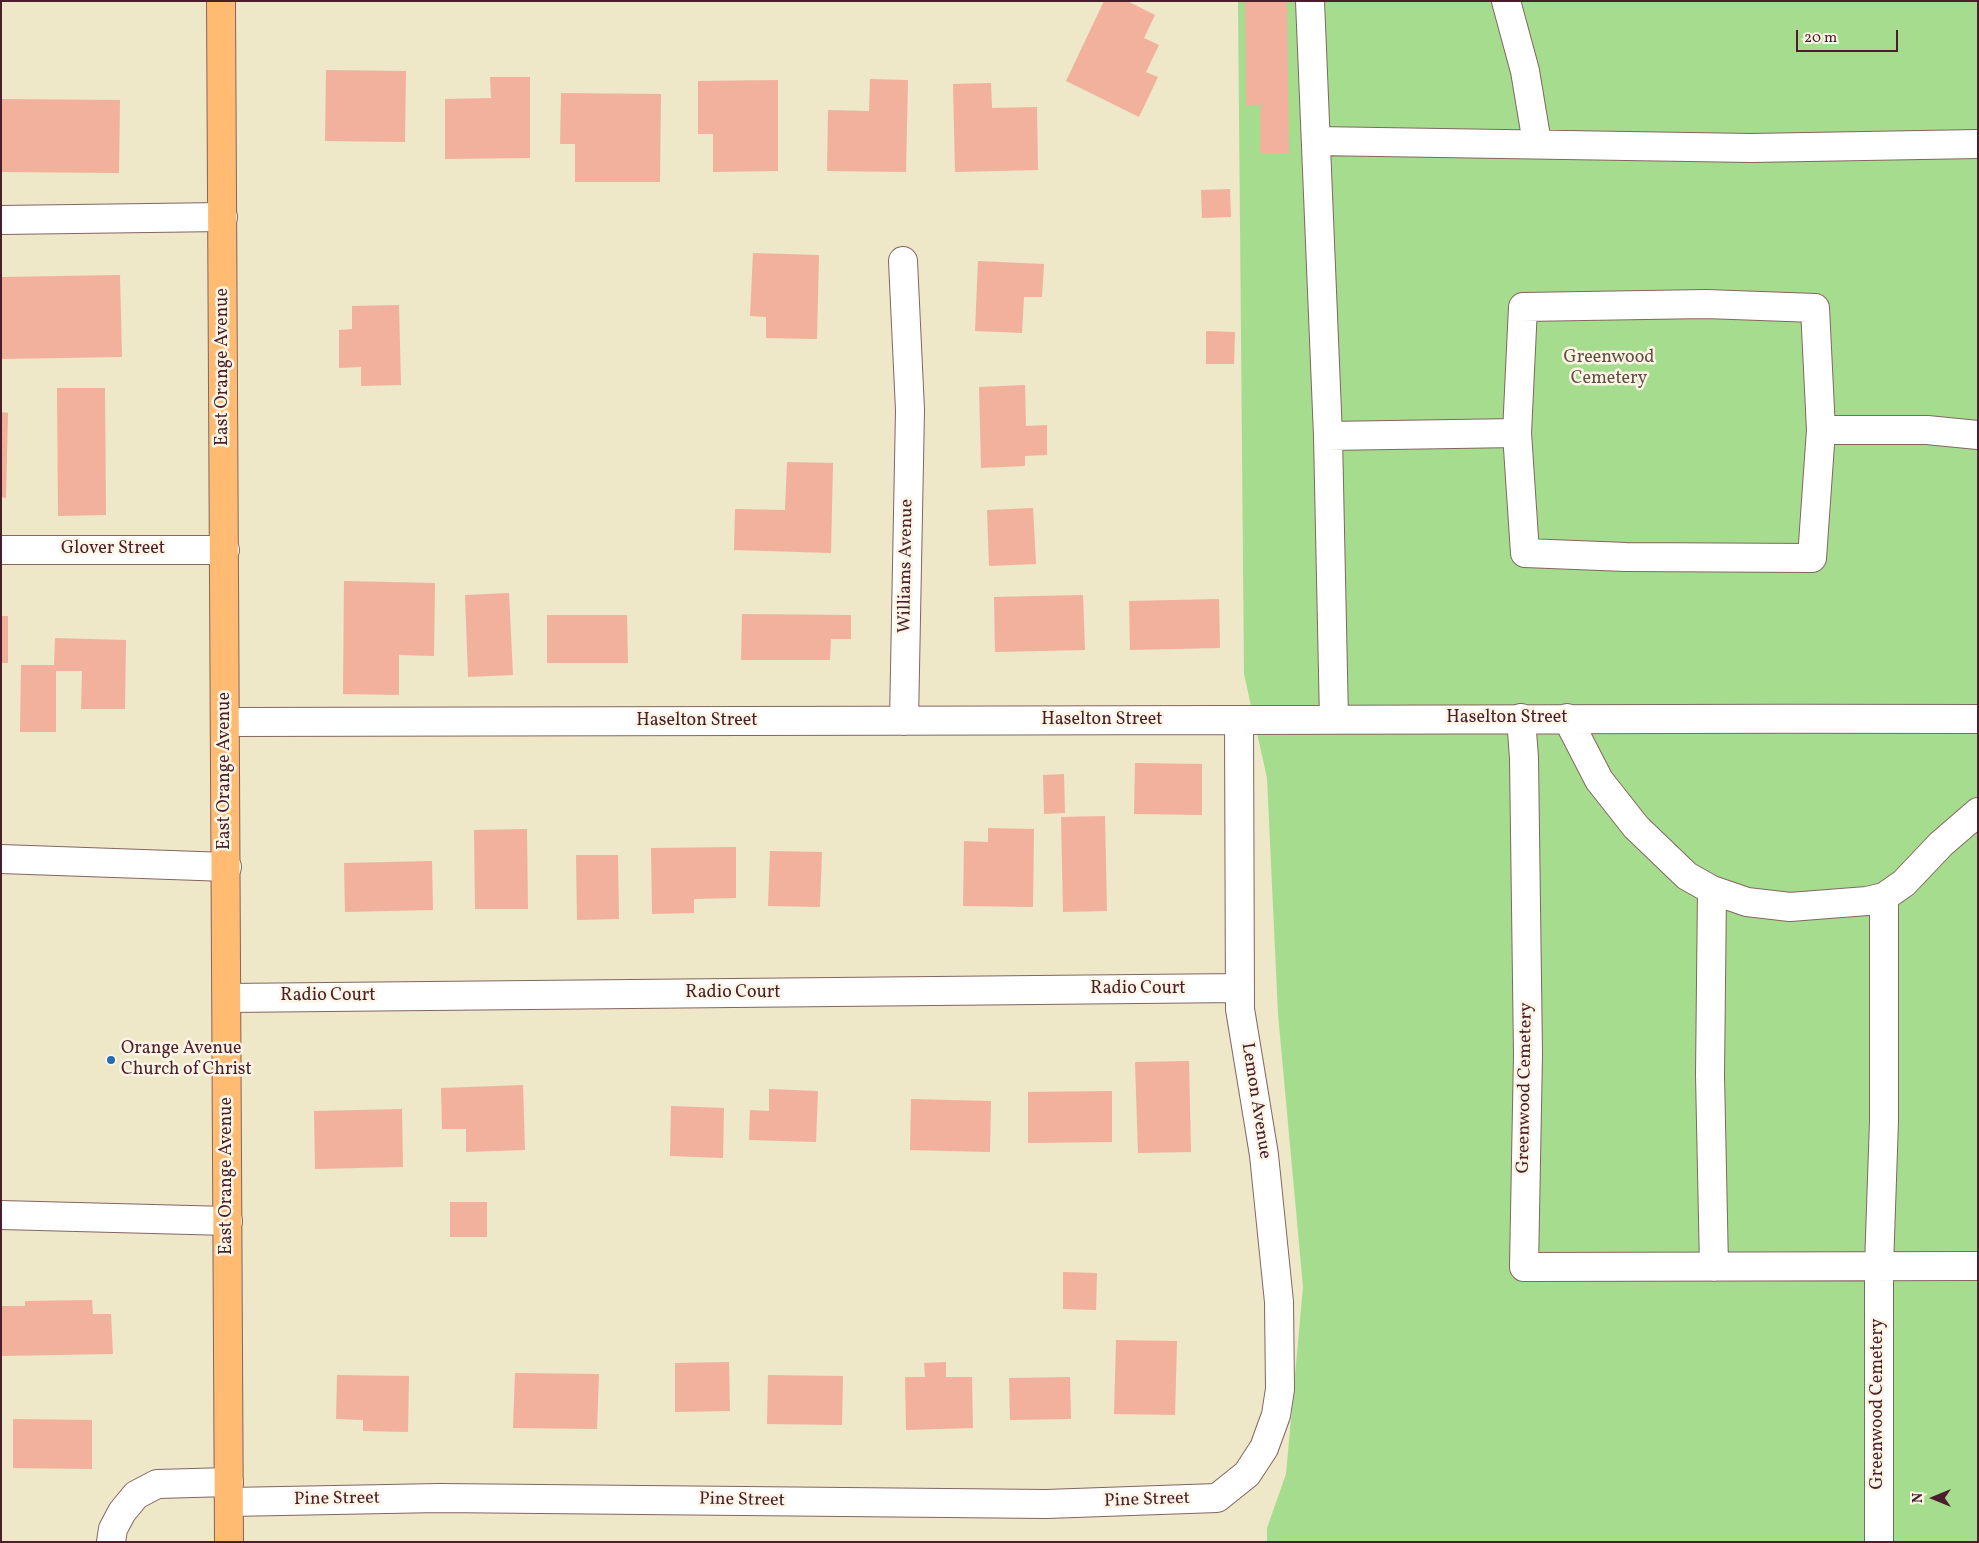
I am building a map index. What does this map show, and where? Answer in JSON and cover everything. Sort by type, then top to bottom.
[{"type":"main road","name":"East Orange Avenue","points":[[221,1],[227,867],[229,1542]]},
{"type":"street","points":[[1310,1],[1328,436],[1334,720]]},
{"type":"street","points":[[1506,1],[1525,71],[1537,143]]},
{"type":"street","points":[[1316,141],[1537,143],[1751,148],[1978,144]]},
{"type":"street","points":[[1,220],[223,217]]},
{"type":"street","name":"Williams Avenue","points":[[903,261],[910,410],[904,721]]},
{"type":"street","points":[[1706,304],[1816,308],[1821,430],[1812,558],[1626,558],[1525,553],[1517,433],[1523,307],[1706,304]]},
{"type":"street","points":[[1821,430],[1927,430],[1978,434]]},
{"type":"street","points":[[1328,436],[1517,433]]},
{"type":"street","name":"Glover Street","points":[[1,550],[225,550]]},
{"type":"street","name":"Haselton Street","points":[[226,722],[1521,718],[1978,719]]},
{"type":"street","name":"Greenwood Cemetery","points":[[1521,718],[1524,758],[1528,1054],[1524,1267],[1978,1266]]},
{"type":"street","points":[[1567,718],[1599,780],[1636,827],[1687,876],[1712,890],[1747,902],[1790,907],[1867,901],[1884,897],[1904,883],[1941,844],[1978,812]]},
{"type":"street","name":"Lemon Avenue","points":[[1239,720],[1240,1009],[1264,1155],[1279,1302],[1280,1389],[1276,1415],[1264,1448],[1247,1474]]},
{"type":"street","points":[[1,859],[227,867]]},
{"type":"street","points":[[1712,890],[1710,1075],[1714,1267]]},
{"type":"street","name":"Greenwood Cemetery","points":[[1879,1542],[1879,1266],[1884,1121],[1884,897]]},
{"type":"street","name":"Radio Court","points":[[227,998],[1239,988]]},
{"type":"street","points":[[1,1215],[228,1221]]},
{"type":"street","name":"Pine Street","points":[[111,1542],[113,1530],[122,1512],[136,1495],[158,1484],[229,1492],[440,1498],[1046,1504],[1217,1498],[1247,1474]]},
{"type":"green space","name":"Greenwood Cemetery","points":[[1238,1],[1978,1],[1978,1542],[1267,1542],[1267,1528],[1286,1474],[1303,1287],[1278,1014],[1267,778],[1244,674]]},
{"type":"building","points":[[1104,1],[1127,1],[1155,15],[1144,38],[1159,45],[1146,72],[1158,77],[1139,117],[1066,81]]},
{"type":"building","points":[[1245,1],[1287,1],[1289,153],[1260,153],[1260,106],[1246,106]]},
{"type":"building","points":[[326,70],[406,71],[405,142],[325,141]]},
{"type":"building","points":[[490,77],[530,77],[530,158],[445,159],[445,99],[491,98]]},
{"type":"building","points":[[870,79],[908,80],[906,172],[827,171],[828,110],[869,111]]},
{"type":"building","points":[[778,80],[778,171],[713,172],[713,134],[698,134],[698,81]]},
{"type":"building","points":[[991,83],[992,108],[1037,107],[1038,170],[955,172],[953,84]]},
{"type":"building","points":[[561,93],[661,94],[660,182],[575,182],[575,144],[560,144]]},
{"type":"building","points":[[1,99],[120,100],[119,173],[1,172]]},
{"type":"building","points":[[1230,189],[1231,217],[1202,218],[1201,190]]},
{"type":"building","points":[[753,253],[819,255],[817,339],[766,338],[766,317],[750,316]]},
{"type":"building","points":[[978,261],[1044,264],[1042,297],[1024,297],[1022,333],[975,331]]},
{"type":"building","points":[[120,275],[122,357],[1,359],[1,277]]},
{"type":"building","points":[[399,305],[401,385],[361,386],[361,367],[339,368],[339,330],[352,329],[352,306]]},
{"type":"building","points":[[1206,331],[1235,332],[1234,364],[1206,364]]},
{"type":"building","points":[[1025,385],[1026,426],[1047,425],[1047,455],[1025,456],[1025,466],[981,468],[979,387]]},
{"type":"building","points":[[57,388],[105,388],[106,515],[58,516]]},
{"type":"building","points":[[1,412],[8,413],[6,498],[1,497]]},
{"type":"building","points":[[787,462],[833,463],[831,553],[734,550],[735,509],[785,510]]},
{"type":"building","points":[[1033,508],[1036,564],[989,566],[987,510]]},
{"type":"building","points":[[344,581],[435,583],[434,656],[399,655],[399,695],[343,694]]},
{"type":"building","points":[[509,593],[513,675],[468,677],[465,595]]},
{"type":"building","points":[[1083,595],[1085,650],[995,652],[994,597]]},
{"type":"building","points":[[1219,599],[1220,648],[1130,650],[1129,601]]},
{"type":"building","points":[[742,614],[851,615],[851,639],[831,639],[830,660],[741,660]]},
{"type":"building","points":[[547,615],[627,615],[628,663],[547,663]]},
{"type":"building","points":[[1,616],[8,616],[8,663],[1,663]]},
{"type":"building","points":[[55,638],[126,640],[125,709],[81,709],[82,671],[56,671],[56,732],[20,732],[21,665],[54,665]]},
{"type":"building","points":[[1135,763],[1202,764],[1202,815],[1134,814]]},
{"type":"building","points":[[1064,774],[1065,813],[1044,814],[1043,775]]},
{"type":"building","points":[[1105,816],[1107,911],[1063,912],[1061,817]]},
{"type":"building","points":[[988,828],[1034,829],[1033,907],[963,906],[964,841],[988,842]]},
{"type":"building","points":[[527,829],[528,909],[475,909],[474,830]]},
{"type":"building","points":[[736,847],[736,898],[694,899],[694,913],[652,914],[651,848]]},
{"type":"building","points":[[770,851],[822,852],[820,907],[768,906]]},
{"type":"building","points":[[576,855],[618,855],[619,919],[577,920]]},
{"type":"building","points":[[432,861],[433,910],[345,912],[344,863]]},
{"type":"building","points":[[1189,1061],[1191,1152],[1138,1153],[1135,1062]]},
{"type":"building","points":[[523,1085],[525,1150],[466,1152],[466,1129],[442,1129],[441,1088]]},
{"type":"building","points":[[769,1089],[818,1091],[816,1142],[749,1140],[750,1110],[769,1111]]},
{"type":"building","points":[[1112,1091],[1112,1142],[1028,1143],[1028,1092]]},
{"type":"building","points":[[911,1099],[991,1101],[990,1152],[910,1150]]},
{"type":"building","points":[[671,1106],[724,1108],[723,1158],[670,1156]]},
{"type":"building","points":[[402,1109],[403,1167],[315,1169],[314,1111]]},
{"type":"building","points":[[450,1202],[487,1202],[487,1237],[450,1237]]},
{"type":"building","points":[[1063,1272],[1097,1273],[1096,1310],[1063,1309]]},
{"type":"building","points":[[92,1300],[93,1314],[111,1314],[113,1354],[1,1356],[1,1306],[25,1306],[25,1301]]},
{"type":"building","points":[[1116,1340],[1177,1341],[1175,1415],[1114,1414]]},
{"type":"building","points":[[729,1362],[730,1411],[675,1412],[675,1363]]},
{"type":"building","points":[[946,1362],[946,1377],[972,1377],[973,1428],[906,1430],[905,1377],[925,1377],[924,1363]]},
{"type":"building","points":[[515,1373],[599,1374],[597,1429],[513,1428]]},
{"type":"building","points":[[337,1375],[409,1376],[408,1432],[363,1431],[363,1420],[336,1419]]},
{"type":"building","points":[[768,1375],[843,1376],[842,1425],[767,1424]]},
{"type":"building","points":[[1070,1377],[1071,1419],[1010,1420],[1009,1378]]},
{"type":"building","points":[[13,1419],[92,1420],[92,1469],[13,1468]]},
{"type":"place","name":"Orange Avenue Church of Christ","points":[[111,1060]]}]
